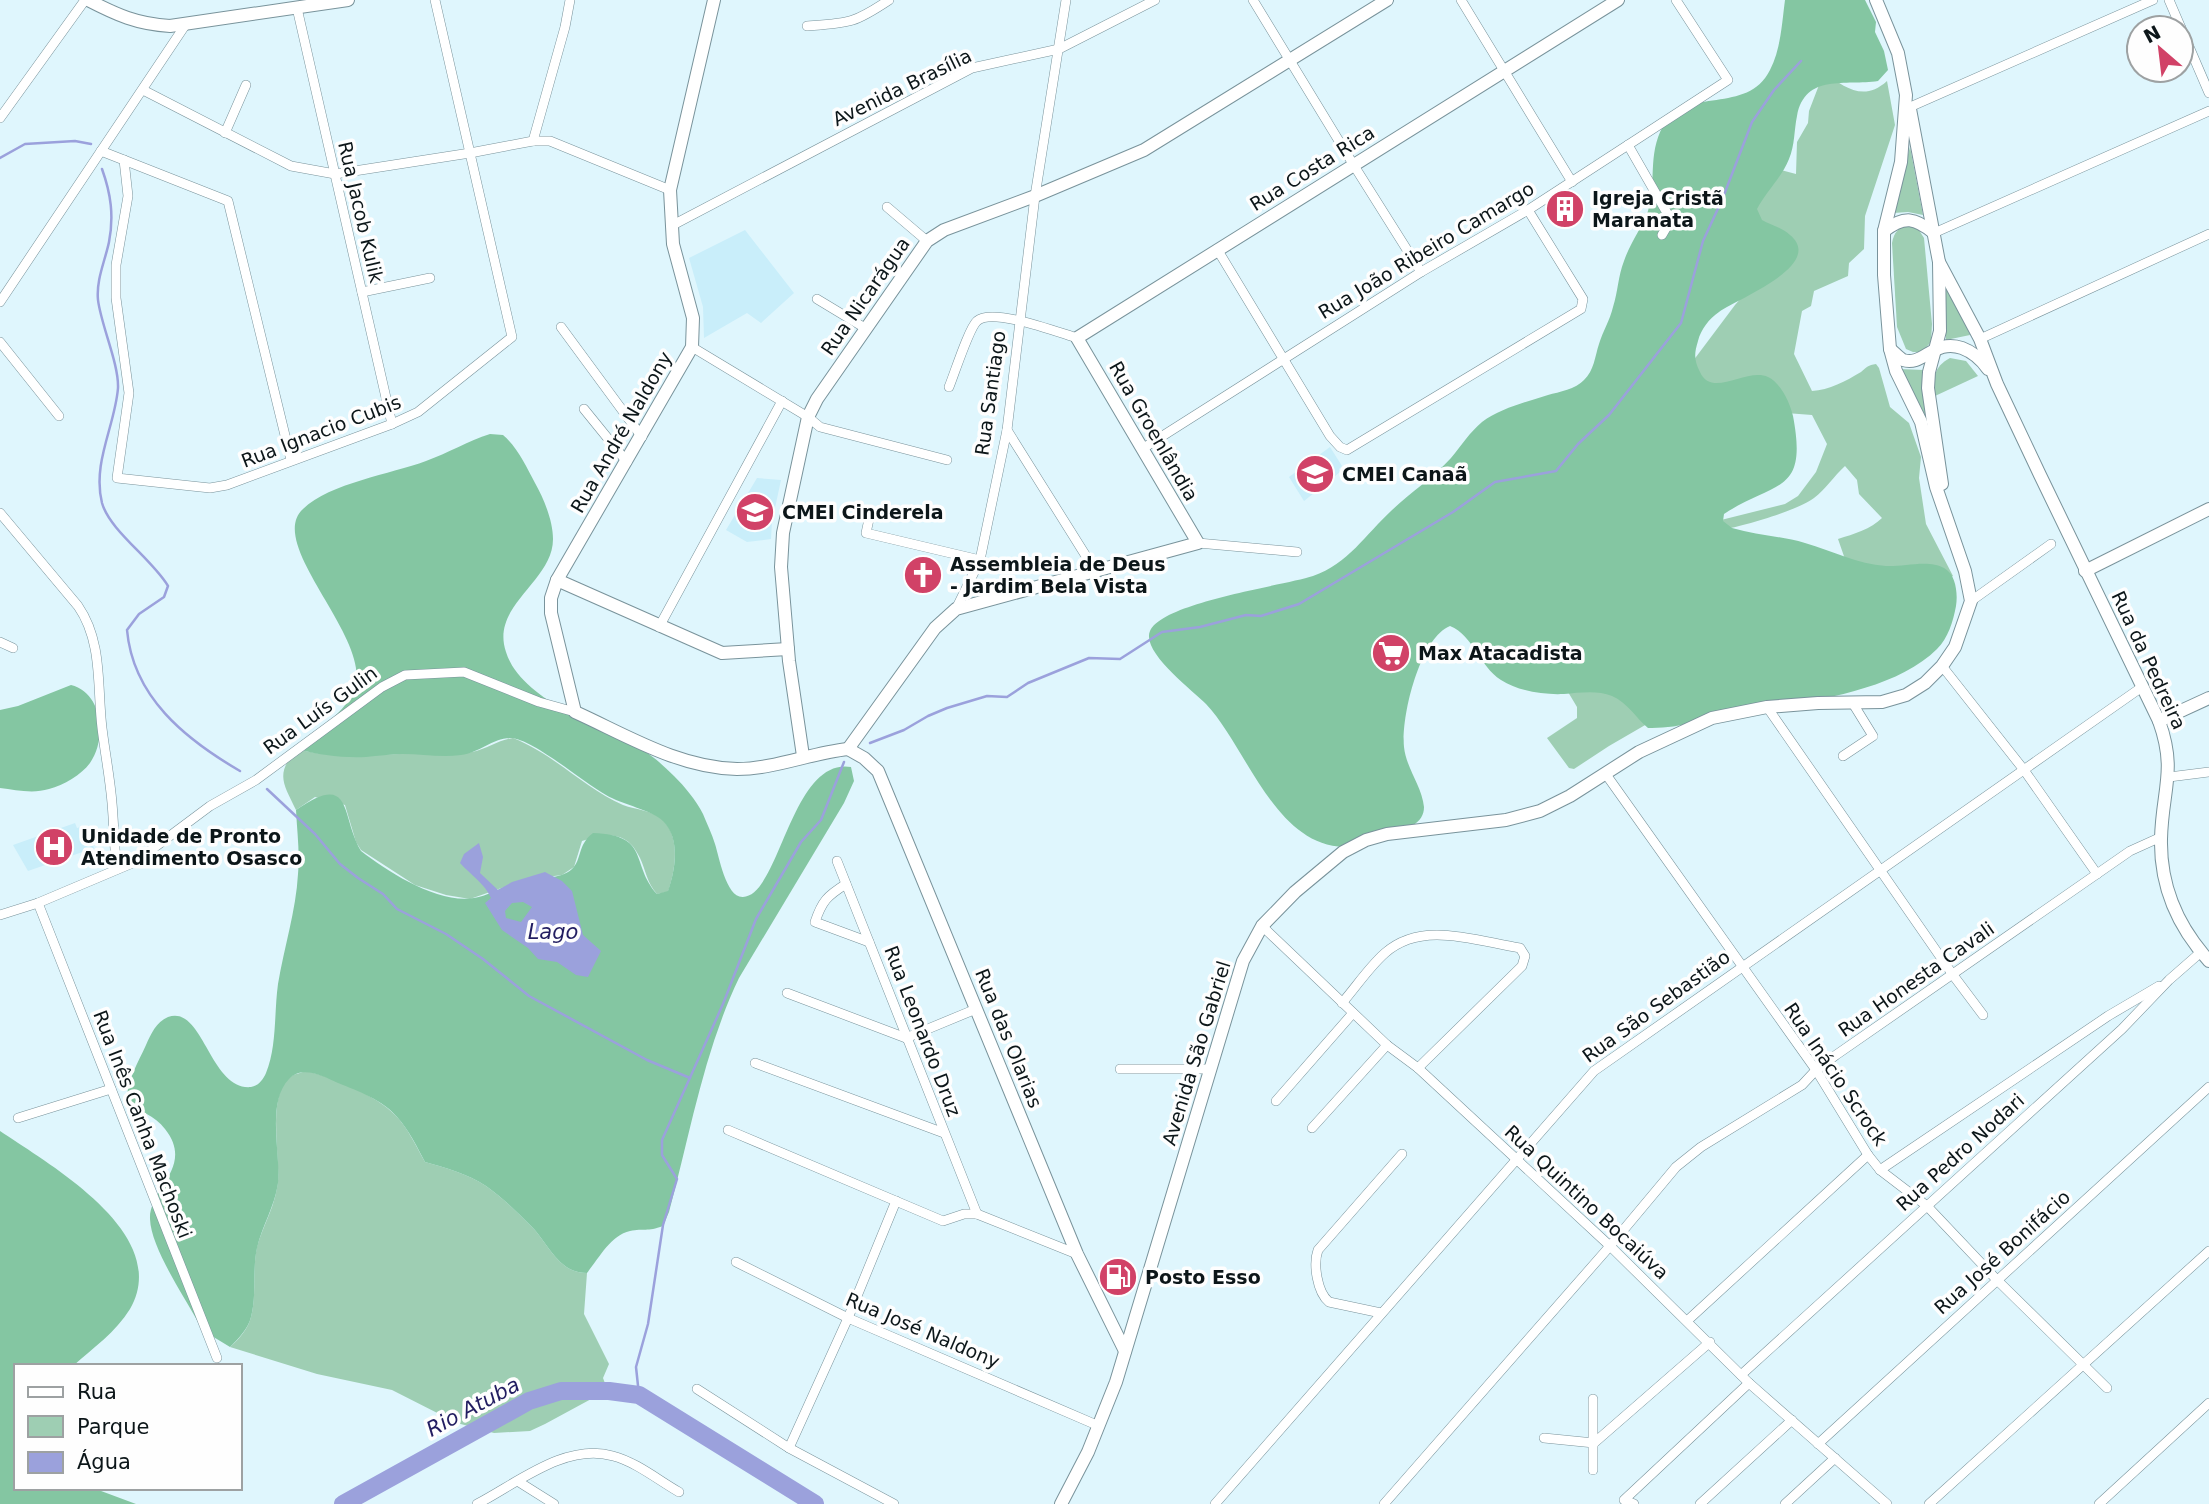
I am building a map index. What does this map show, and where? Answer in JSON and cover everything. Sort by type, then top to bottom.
[{"type":"main road","points":[[86,0],[125,19],[146,25],[170,26],[348,0]]},
{"type":"main road","name":"Rua André Naldony","points":[[575,712],[551,613],[551,598],[557,580],[692,347],[693,318],[673,244],[670,190],[714,0]]},
{"type":"main road","name":"Rua Nicarágua","points":[[803,756],[788,649],[781,567],[783,533],[808,417],[865,328],[927,241],[944,230],[1035,196],[1144,150],[1387,0]]},
{"type":"main road","name":"Rua Costa Rica","points":[[1077,338],[1618,0]]},
{"type":"main road","points":[[1877,0],[1898,53],[1939,262],[1940,331],[1929,372],[1928,396],[1944,509]]},
{"type":"main road","points":[[1908,101],[1901,162],[1884,231],[1884,275],[1890,349],[1896,371],[1921,422],[1936,487],[1957,545],[1971,601]]},
{"type":"main road","points":[[1884,231],[1904,220],[1918,221],[1934,233]]},
{"type":"main road","name":"Rua da Pedreira","points":[[1939,262],[1980,339],[1997,384],[2159,722],[2167,745],[2169,777],[2161,837],[2162,862],[2170,901],[2179,921],[2205,957]]},
{"type":"main road","name":"Rua Groenlândia","points":[[1077,338],[1198,543]]},
{"type":"main road","points":[[1890,349],[1903,359],[1912,361],[1936,348],[1980,339]]},
{"type":"main road","name":"Rua da Pedreira","points":[[1950,344],[1976,355],[1997,384]]},
{"type":"main road","points":[[2085,571],[2209,509]]},
{"type":"main road","points":[[956,609],[1198,543]]},
{"type":"main road","points":[[557,580],[722,653],[788,649]]},
{"type":"main road","name":"Avenida São Gabriel","points":[[1061,1504],[1099,1426],[1125,1351],[1243,961],[1262,926],[1320,871],[1343,852],[1366,840],[1387,834],[1506,820],[1540,811],[1639,752],[1712,718],[1767,707],[1882,702],[1906,695],[1925,683],[1942,666],[1955,647],[1971,601]]},
{"type":"main road","name":"Rua Santiago","points":[[848,749],[935,628],[956,609]]},
{"type":"main road","points":[[2159,722],[2209,698]]},
{"type":"main road","name":"Rua Luís Gulin","points":[[575,712],[678,759],[708,766],[765,766],[803,756],[848,749]]},
{"type":"main road","name":"Rua das Olarias","points":[[848,749],[864,758],[878,771],[1077,1254],[1125,1351]]},
{"type":"street","points":[[0,118],[86,0]]},
{"type":"street","points":[[435,0],[470,153]]},
{"type":"street","points":[[533,141],[570,0]]},
{"type":"street","points":[[807,26],[849,23],[861,19],[888,0]]},
{"type":"street","name":"Rua Santiago","points":[[956,609],[980,559],[1007,430],[1035,196],[1066,0]]},
{"type":"street","name":"Avenida Brasília","points":[[671,226],[972,68],[1059,49],[1155,0]]},
{"type":"street","points":[[1253,0],[1422,272]]},
{"type":"street","points":[[1461,0],[1572,182]]},
{"type":"street","name":"Rua João Ribeiro Camargo","points":[[1142,449],[1422,272],[1528,210],[1728,80],[1676,0]]},
{"type":"street","points":[[1908,101],[2153,0]]},
{"type":"street","name":"Rua Jacob Kulik","points":[[297,8],[392,424]]},
{"type":"street","points":[[0,302],[186,24]]},
{"type":"street","points":[[2195,60],[2209,93]]},
{"type":"street","points":[[225,133],[246,85]]},
{"type":"street","points":[[143,90],[291,166],[335,174],[533,141],[550,142],[670,190]]},
{"type":"street","points":[[1934,233],[2209,111]]},
{"type":"street","points":[[1628,145],[1667,213],[1669,223],[1662,235]]},
{"type":"street","points":[[101,151],[228,201],[291,460]]},
{"type":"street","name":"Rua Ignacio Cubis","points":[[124,160],[128,196],[116,265],[116,298],[129,393],[117,478],[209,488],[227,485],[418,412],[512,337],[470,153]]},
{"type":"street","points":[[887,207],[927,241]]},
{"type":"street","points":[[1217,249],[1330,436],[1340,447],[1348,450],[1581,309],[1583,299],[1528,210]]},
{"type":"street","points":[[1980,339],[2209,234]]},
{"type":"street","points":[[362,292],[430,278]]},
{"type":"street","points":[[817,299],[865,328]]},
{"type":"street","points":[[949,387],[975,322],[987,316],[1020,321],[1077,338]]},
{"type":"street","points":[[561,327],[642,437]]},
{"type":"street","points":[[0,342],[60,416]]},
{"type":"street","points":[[692,347],[808,417],[820,427],[947,460]]},
{"type":"street","points":[[659,627],[782,401]]},
{"type":"street","points":[[584,409],[627,463]]},
{"type":"street","points":[[1007,430],[1096,572]]},
{"type":"street","points":[[871,510],[866,533],[980,559]]},
{"type":"street","points":[[0,513],[78,606],[91,632],[97,654],[101,726],[112,801],[117,869]]},
{"type":"street","points":[[1198,543],[1297,552]]},
{"type":"street","points":[[1971,601],[2052,544]]},
{"type":"street","points":[[0,642],[13,648]]},
{"type":"street","points":[[1942,666],[2024,770],[2097,874]]},
{"type":"street","name":"Rua Luís Gulin","points":[[0,915],[38,903],[135,862],[210,806],[256,780],[382,687],[405,675],[464,672],[539,702],[575,712]]},
{"type":"street","name":"Rua São Sebastião","points":[[1214,1504],[1594,1070],[2143,687]]},
{"type":"street","points":[[1843,756],[1873,736],[1852,702]]},
{"type":"street","points":[[1767,707],[1983,1015]]},
{"type":"street","points":[[2169,777],[2209,772]]},
{"type":"street","name":"Rua Inácio Scrock","points":[[1605,773],[1816,1070],[1880,1170],[1927,1206],[2081,1365],[2107,1388]]},
{"type":"street","name":"Rua Honesta Cavali","points":[[1384,1504],[1676,1167],[1701,1147],[1802,1085],[1816,1070],[2130,851],[2161,837]]},
{"type":"street","name":"Rua Leonardo Druz","points":[[837,861],[977,1213]]},
{"type":"street","points":[[846,884],[822,903],[815,922],[869,942]]},
{"type":"street","name":"Rua Inês Canha Machoski","points":[[38,903],[217,1358]]},
{"type":"street","name":"Rua Quintino Bocaiúva","points":[[1262,926],[1387,1045],[1418,1068],[1610,1246],[1749,1383],[1887,1504]]},
{"type":"street","points":[[1342,1003],[1385,953],[1409,937],[1436,934],[1520,948],[1525,956],[1522,966],[1418,1068]]},
{"type":"street","name":"Rua Pedro Nodari","points":[[1741,1375],[2122,1029],[2169,980],[2205,957]]},
{"type":"street","points":[[1880,1170],[2108,1016],[2169,980]]},
{"type":"street","points":[[787,993],[906,1038],[976,1009]]},
{"type":"street","points":[[1276,1101],[1353,1013]]},
{"type":"street","points":[[1312,1128],[1387,1045]]},
{"type":"street","points":[[755,1063],[944,1133]]},
{"type":"street","points":[[1120,1069],[1210,1069]]},
{"type":"street","name":"Rua José Bonifácio","points":[[1818,1444],[2209,1087]]},
{"type":"street","points":[[18,1118],[111,1089]]},
{"type":"street","points":[[728,1130],[943,1221],[977,1213],[1077,1254]]},
{"type":"street","points":[[1381,1313],[1329,1301],[1322,1296],[1315,1260],[1318,1250],[1402,1154]]},
{"type":"street","points":[[1687,1321],[1868,1155]]},
{"type":"street","points":[[789,1448],[848,1318],[895,1201]]},
{"type":"street","points":[[1929,1504],[2209,1251]]},
{"type":"street","name":"Rua José Naldony","points":[[736,1262],[848,1318],[1099,1426]]},
{"type":"street","points":[[1544,1438],[1594,1443],[1710,1342]]},
{"type":"street","points":[[1634,1504],[1624,1500],[1749,1383]]},
{"type":"street","points":[[697,1389],[789,1448],[894,1504]]},
{"type":"street","points":[[1593,1399],[1593,1470]]},
{"type":"street","points":[[2099,1504],[2209,1403]]},
{"type":"street","points":[[1700,1504],[1792,1420]]},
{"type":"street","points":[[477,1504],[569,1457],[599,1453],[631,1463],[679,1492]]},
{"type":"street","points":[[1785,1504],[1835,1458]]},
{"type":"street","points":[[519,1482],[554,1504]]},
{"type":"street","points":[[488,1504],[496,1494]]},
{"type":"shaded area","points":[[745,230],[794,293],[761,323],[747,313],[704,338],[703,307],[689,258]]},
{"type":"shaded area","name":"CMEI Canaã","points":[[1330,447],[1342,466],[1340,472],[1304,501],[1289,477]]},
{"type":"shaded area","name":"CMEI Cinderela","points":[[757,478],[781,480],[771,539],[747,542],[726,530]]},
{"type":"shaded area","name":"Unidade de Pronto Atendimento Osasco","points":[[75,823],[77,828],[83,826],[85,832],[91,830],[94,848],[28,871],[13,845]]},
{"type":"green space","points":[[1785,0],[1865,0],[1876,22],[1875,32],[1884,51],[1888,70],[1878,81],[1818,87],[1801,102],[1789,159],[1757,209],[1762,220],[1790,235],[1798,246],[1797,258],[1775,280],[1715,315],[1699,337],[1696,360],[1706,380],[1721,383],[1750,376],[1768,377],[1784,394],[1793,416],[1796,460],[1791,473],[1773,489],[1724,514],[1723,521],[1732,528],[1815,546],[1865,563],[1886,566],[1931,564],[1944,568],[1954,579],[1957,596],[1947,635],[1937,649],[1918,664],[1895,677],[1870,686],[1815,700],[1682,725],[1648,728],[1622,702],[1606,694],[1539,693],[1508,684],[1493,674],[1465,637],[1450,626],[1439,633],[1421,661],[1406,717],[1404,747],[1423,799],[1424,810],[1421,818],[1408,828],[1352,846],[1320,842],[1299,830],[1280,812],[1221,722],[1160,660],[1149,640],[1150,631],[1159,621],[1199,603],[1325,571],[1356,548],[1391,511],[1444,465],[1482,422],[1505,409],[1567,390],[1584,380],[1592,368],[1612,312],[1624,261],[1648,211],[1655,148],[1663,126],[1673,114],[1686,106],[1732,97],[1760,84],[1777,53]]},
{"type":"green space","points":[[1824,72],[1839,83],[1862,92],[1870,91],[1887,81],[1895,125],[1865,216],[1864,249],[1849,263],[1848,276],[1814,291],[1811,306],[1802,311],[1794,354],[1812,391],[1837,384],[1868,366],[1876,364],[1879,368],[1890,407],[1909,423],[1921,457],[1919,478],[1926,524],[1953,576],[1946,579],[1846,562],[1838,539],[1867,528],[1882,518],[1859,494],[1857,480],[1845,466],[1818,495],[1806,503],[1769,518],[1720,530],[1857,639],[1909,668],[1659,717],[1574,769],[1569,768],[1547,738],[1577,718],[1577,707],[1537,640],[1721,520],[1785,504],[1798,496],[1816,472],[1827,444],[1812,415],[1786,413],[1678,381],[1735,305],[1770,265],[1746,221],[1777,169],[1796,174],[1797,142],[1808,123],[1809,111]]},
{"type":"green space","points":[[1910,147],[1923,215],[1893,213]]},
{"type":"green space","points":[[1909,225],[1917,227],[1924,238],[1932,324],[1931,342],[1922,352],[1906,349],[1897,327],[1892,243],[1897,231]]},
{"type":"green space","points":[[1944,278],[1970,335],[1946,340]]},
{"type":"green space","points":[[1950,358],[1966,361],[1978,376],[1935,396],[1935,374],[1940,365]]},
{"type":"green space","points":[[1899,369],[1924,370],[1927,430]]},
{"type":"green space","points":[[490,434],[503,435],[521,458],[545,503],[553,532],[550,554],[514,607],[503,635],[506,652],[514,669],[545,698],[641,749],[674,776],[703,814],[724,875],[737,896],[743,897],[756,891],[767,875],[800,803],[814,783],[831,770],[851,767],[854,781],[844,803],[739,978],[716,1034],[663,1226],[623,1233],[606,1248],[587,1273],[577,1272],[561,1263],[531,1226],[492,1191],[464,1175],[425,1162],[405,1127],[385,1106],[326,1077],[300,1073],[289,1079],[278,1101],[278,1183],[257,1248],[250,1321],[230,1347],[207,1333],[198,1322],[156,1244],[150,1219],[156,1197],[173,1166],[173,1143],[161,1124],[127,1099],[127,1092],[152,1033],[160,1022],[168,1017],[180,1016],[190,1023],[216,1063],[237,1085],[254,1086],[266,1073],[272,1052],[278,984],[297,888],[299,858],[296,810],[315,799],[328,795],[337,796],[342,802],[361,851],[414,885],[460,899],[474,898],[518,882],[567,873],[575,865],[584,842],[593,833],[624,839],[632,845],[649,883],[657,894],[668,891],[671,883],[674,846],[669,828],[659,817],[606,795],[545,753],[520,740],[504,739],[468,754],[447,756],[403,754],[348,757],[297,749],[345,705],[355,688],[356,667],[349,644],[297,545],[295,525],[303,509],[329,492],[426,461]]},
{"type":"green space","points":[[71,685],[90,697],[99,718],[99,742],[90,763],[72,779],[49,789],[31,791],[0,788],[0,710],[18,706]]},
{"type":"green space","points":[[513,738],[542,753],[609,798],[654,814],[663,820],[669,827],[675,855],[668,892],[657,894],[629,842],[608,835],[582,841],[574,867],[562,875],[524,880],[470,899],[446,895],[415,885],[361,850],[345,805],[315,797],[296,810],[283,779],[286,765],[297,749],[337,755],[454,754],[477,751]]},
{"type":"green space","points":[[306,1071],[353,1088],[387,1108],[412,1137],[425,1162],[449,1169],[486,1186],[531,1226],[561,1263],[577,1272],[587,1273],[584,1314],[609,1364],[603,1378],[606,1386],[593,1398],[530,1431],[494,1433],[457,1423],[392,1390],[317,1374],[230,1347],[243,1334],[251,1317],[257,1247],[277,1190],[276,1126],[279,1097],[283,1085],[290,1077]]},
{"type":"green space","points":[[0,1131],[74,1182],[100,1205],[121,1229],[135,1254],[139,1281],[130,1309],[118,1325],[75,1364],[14,1364],[14,1490],[98,1490],[136,1504],[0,1504]]},
{"type":"water","name":"Lago","points":[[479,843],[483,857],[480,873],[498,890],[512,882],[545,872],[562,881],[572,891],[583,935],[601,951],[588,977],[576,975],[557,962],[538,959],[528,948],[502,930],[485,903],[491,898],[488,893],[460,863],[464,854]],"holes":[[[523,902],[532,907],[521,922],[506,918],[505,911],[512,903]]]},
{"type":"waterway","points":[[870,743],[904,730],[947,708],[987,696],[1007,697],[1028,683],[1089,658],[1120,659],[1162,632],[1200,627],[1246,615],[1261,616],[1299,604],[1453,512],[1495,482],[1556,471],[1578,444],[1609,415],[1681,323],[1703,241],[1752,122],[1774,90],[1801,61]]},
{"type":"waterway","points":[[0,158],[25,144],[75,141],[91,144]]},
{"type":"waterway","points":[[102,169],[108,187],[111,223],[98,300],[118,378],[116,402],[100,474],[102,503],[113,524],[168,586],[164,597],[139,614],[127,630],[131,654],[139,676],[165,714],[200,745],[240,771]]},
{"type":"waterway","points":[[639,1395],[636,1367],[648,1324],[663,1225],[677,1179],[662,1155],[662,1140],[723,1004],[756,919],[801,842],[821,820],[844,762]]},
{"type":"waterway","points":[[267,789],[315,834],[340,864],[383,894],[397,909],[446,934],[483,959],[529,996],[647,1060],[690,1078]]},
{"type":"waterway","name":"Rio Atuba","points":[[343,1504],[529,1401],[561,1391],[609,1391],[639,1395],[815,1504]]},
{"type":"place","name":"Igreja Cristã Maranata","points":[[1565,209]]},
{"type":"place","name":"CMEI Canaã","points":[[1315,474]]},
{"type":"place","name":"CMEI Cinderela","points":[[755,512]]},
{"type":"place","name":"Assembleia de Deus - Jardim Bela Vista","points":[[923,575]]},
{"type":"place","name":"Max Atacadista","points":[[1391,653]]},
{"type":"place","name":"Unidade de Pronto Atendimento Osasco","points":[[54,847]]},
{"type":"place","name":"Posto Esso","points":[[1118,1277]]}]
